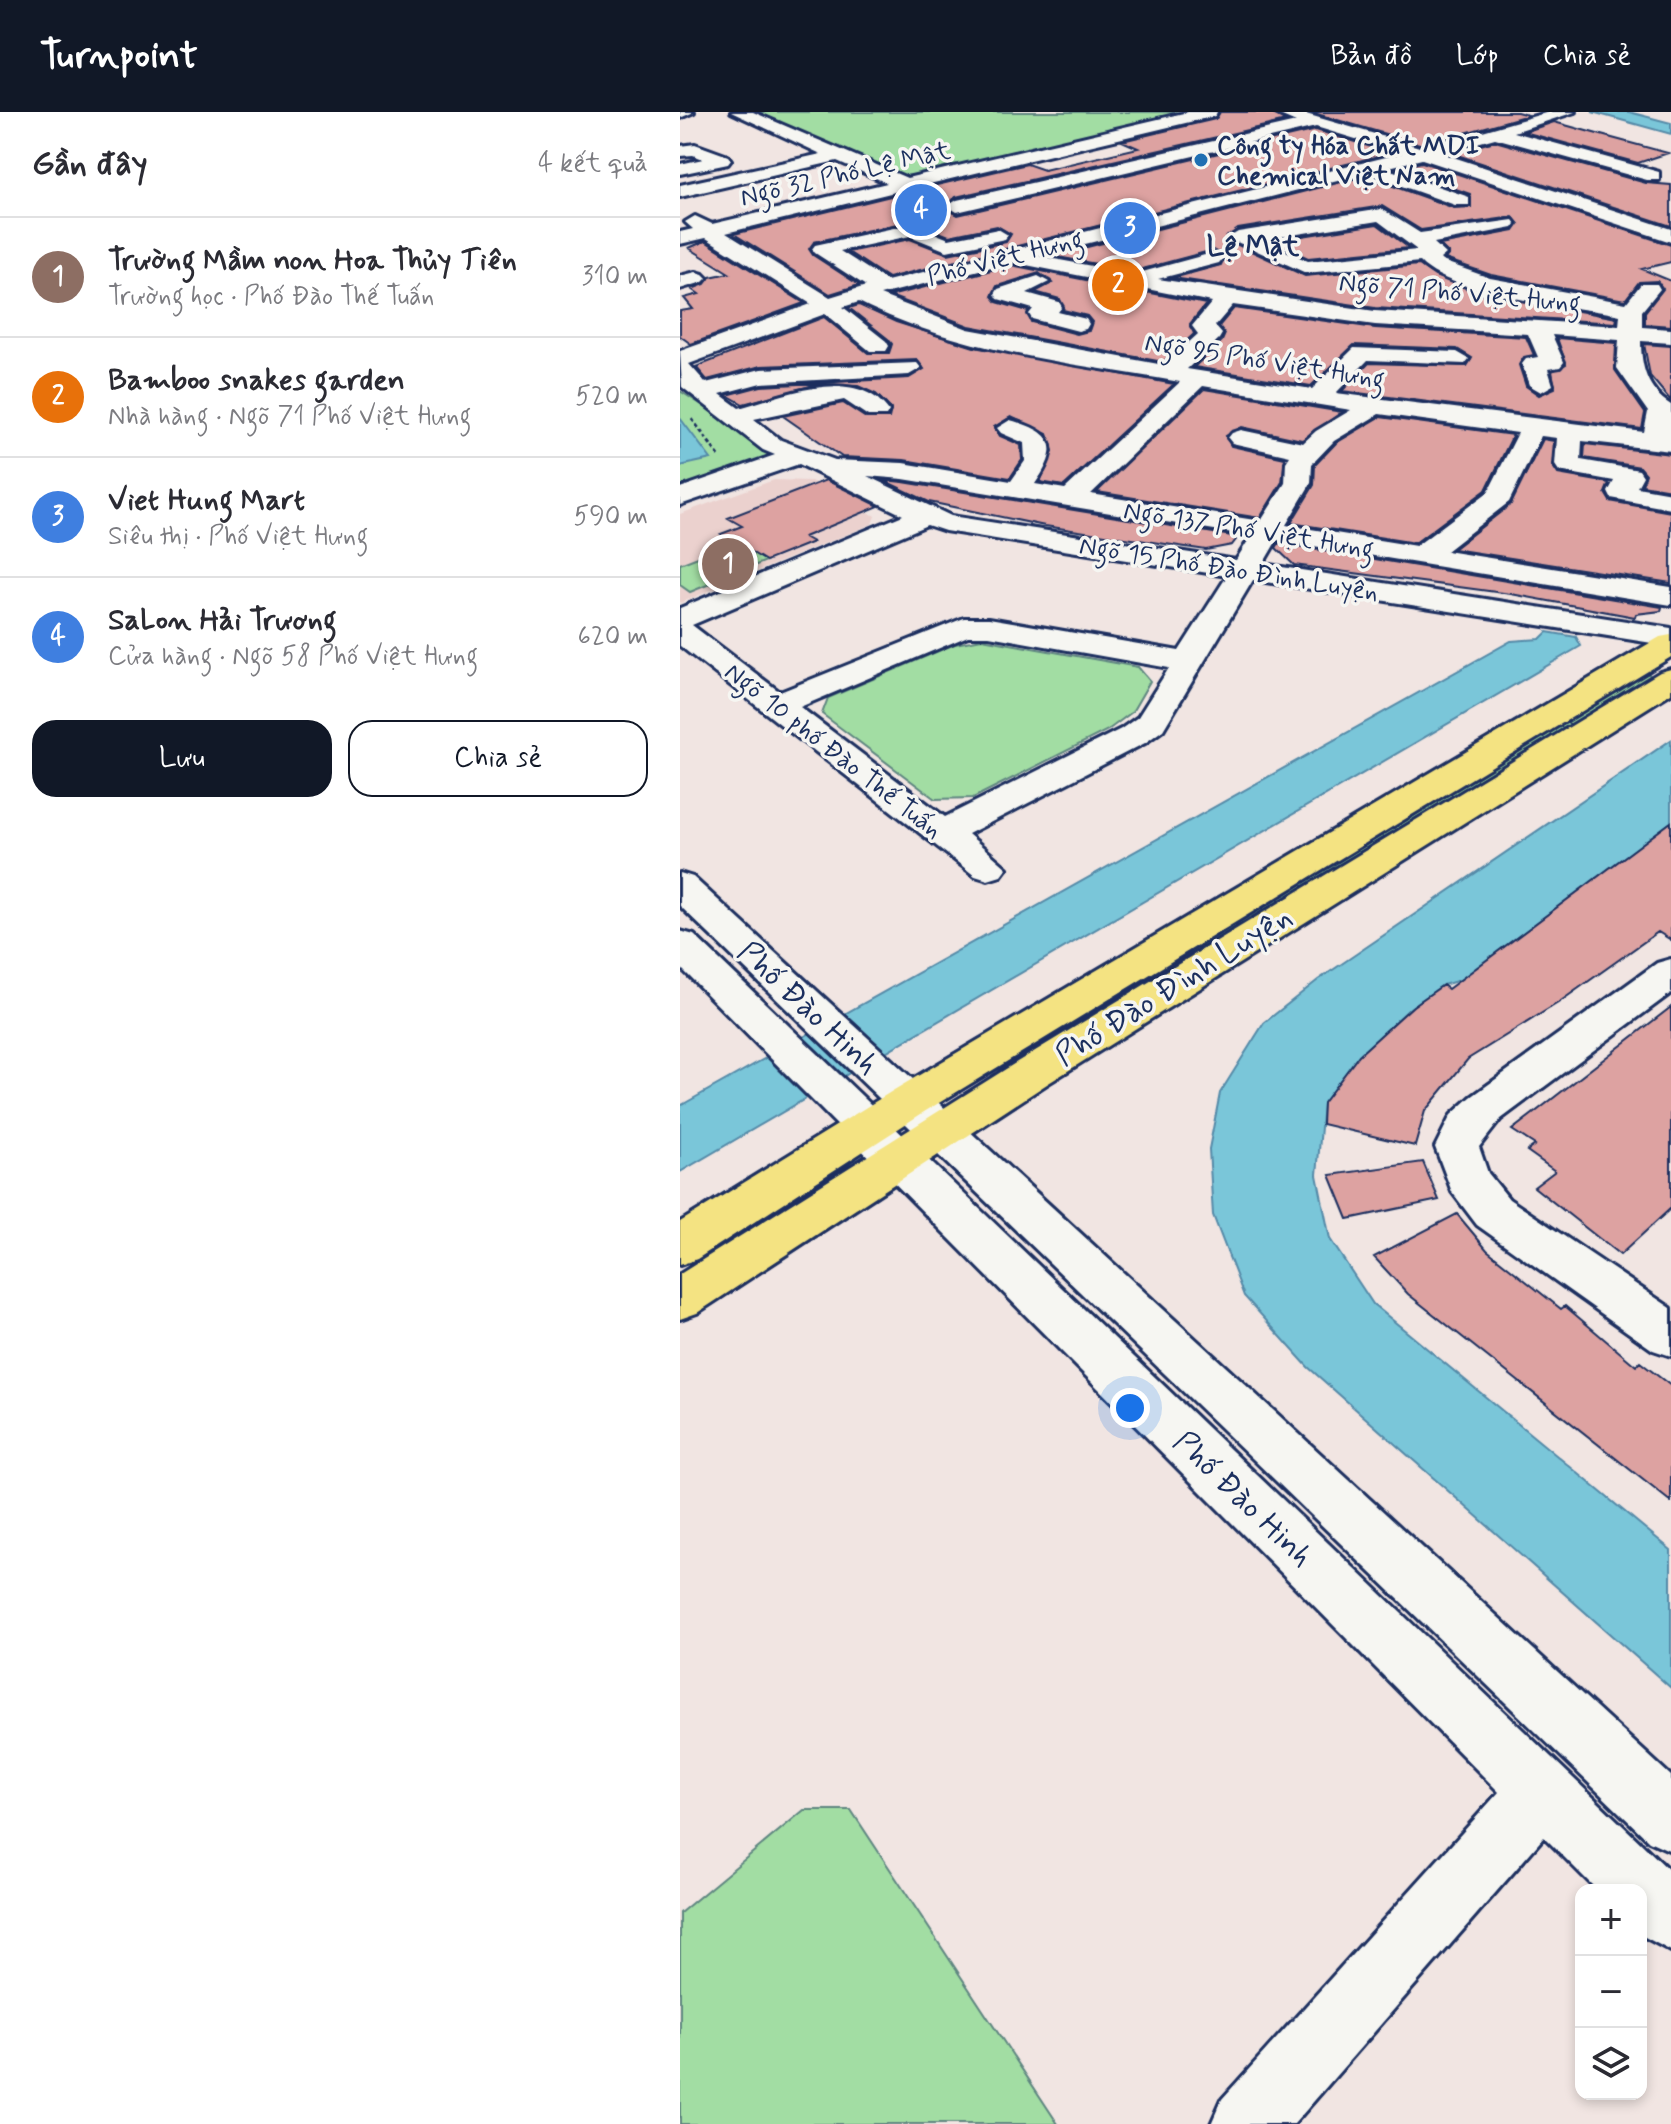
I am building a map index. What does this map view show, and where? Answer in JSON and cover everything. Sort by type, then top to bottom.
[{"type":"main road","name":"Phố Đào Đình Luyện","points":[[680,1299],[903,1129],[1671,644]]},
{"type":"main road","name":"Phố Đào Đình Luyện","points":[[680,1246],[903,1129],[1671,679]]},
{"type":"street","points":[[739,112],[1050,245]]},
{"type":"street","name":"Ngõ 32 Phố Lệ Mật","points":[[680,238],[1209,112]]},
{"type":"street","points":[[1281,112],[1422,153],[1671,236]]},
{"type":"street","points":[[944,200],[1027,189],[1353,112]]},
{"type":"street","name":"Phố Việt Hưng","points":[[680,359],[872,291],[1422,153],[1567,112]]},
{"type":"street","points":[[1496,133],[1660,179]]},
{"type":"street","points":[[1542,145],[1577,136]]},
{"type":"street","points":[[769,144],[797,138]]},
{"type":"street","points":[[1086,143],[1142,162]]},
{"type":"street","points":[[681,160],[695,149],[712,156],[740,150]]},
{"type":"street","points":[[1171,155],[1200,168]]},
{"type":"street","points":[[680,191],[838,156]]},
{"type":"street","points":[[1366,167],[1462,201]]},
{"type":"street","points":[[1332,176],[1400,199]]},
{"type":"street","points":[[1570,202],[1615,188],[1660,179]]},
{"type":"street","points":[[714,185],[730,204]]},
{"type":"street","points":[[1027,189],[1054,202]]},
{"type":"street","points":[[680,205],[707,201],[730,204],[768,218]]},
{"type":"street","points":[[1233,201],[1289,229]]},
{"type":"street","points":[[680,212],[827,305],[878,346]]},
{"type":"street","points":[[1503,234],[1428,254],[1306,267],[1238,238],[1382,215],[1428,254],[1456,276],[1533,294],[1574,298],[1629,321]]},
{"type":"street","points":[[1576,224],[1671,257]]},
{"type":"street","name":"Ngõ 95 Phố Việt Hưng","points":[[1021,233],[947,245],[912,230],[822,249],[872,291],[921,325],[945,332],[1373,407],[1498,420],[1570,434],[1663,442]]},
{"type":"street","points":[[1081,238],[1122,254]]},
{"type":"street","points":[[704,255],[735,246]]},
{"type":"street","points":[[766,265],[810,253]]},
{"type":"street","points":[[1272,301],[1323,280],[1385,281],[1411,270],[1428,254]]},
{"type":"street","name":"Ngõ 71 Phố Việt Hưng","points":[[1008,255],[1126,280],[1375,318],[1537,328],[1629,321],[1671,336]]},
{"type":"street","points":[[1126,280],[1212,259]]},
{"type":"street","points":[[1432,295],[1456,276]]},
{"type":"street","points":[[1038,282],[1006,294],[1051,307],[1040,314],[1078,324]]},
{"type":"street","points":[[1626,283],[1660,292]]},
{"type":"street","points":[[1660,292],[1629,321],[1629,368],[1655,406],[1666,409],[1663,442]]},
{"type":"street","points":[[1169,373],[1211,334],[1203,326],[1229,296]]},
{"type":"street","points":[[945,332],[1015,299]]},
{"type":"street","points":[[1319,396],[1362,353],[1456,354],[1454,324]]},
{"type":"street","points":[[1537,328],[1552,362],[1534,364],[1541,385]]},
{"type":"street","points":[[680,368],[702,391],[772,445],[813,460]]},
{"type":"street","points":[[702,391],[761,376],[909,368]]},
{"type":"street","points":[[844,373],[877,411]]},
{"type":"street","points":[[735,416],[805,398],[844,373]]},
{"type":"street","points":[[1070,499],[1198,378]]},
{"type":"street","points":[[1241,438],[1308,452],[1325,436],[1373,407]]},
{"type":"street","points":[[1010,428],[1037,439],[1038,461],[1018,490]]},
{"type":"street","points":[[1421,556],[1499,496],[1532,429]]},
{"type":"street","points":[[1570,434],[1568,465],[1630,476],[1621,492],[1671,501]]},
{"type":"street","name":"Ngõ 10 phố Đào Thế Tuấn","points":[[942,833],[1144,730],[1298,483],[1299,462],[1308,452]]},
{"type":"street","points":[[680,497],[813,460]]},
{"type":"street","name":"Ngõ 15 Phố Đào Đình Luyện","points":[[813,460],[872,477],[927,515],[945,523],[1671,637]]},
{"type":"street","name":"Ngõ 137 Phố Việt Hưng","points":[[872,477],[1018,490],[1421,556],[1625,579],[1671,596]]},
{"type":"street","points":[[680,619],[927,515]]},
{"type":"street","name":"Ngõ 10 phố Đào Thế Tuấn","points":[[777,705],[964,627],[989,627],[1188,662]]},
{"type":"street","name":"Ngõ 10 phố Đào Thế Tuấn","points":[[680,631],[988,868]]},
{"type":"street","name":"Phố Đào Hinh","points":[[680,885],[903,1129],[1542,1791],[1671,1918]]},
{"type":"street","name":"Phố Đào Hinh","points":[[680,944],[903,1129],[1671,1819]]},
{"type":"street","points":[[1668,1329],[1493,1212],[1468,1180],[1457,1147],[1467,1127],[1486,1108],[1671,973]]},
{"type":"street","points":[[1247,2124],[1542,1791]]},
{"type":"path","points":[[685,410],[721,459],[707,462]]},
{"type":"shaded area","points":[[774,480],[811,481],[875,516],[872,524],[680,603],[680,514]]},
{"type":"green space","points":[[748,112],[1198,112],[916,176],[896,175]]},
{"type":"green space","points":[[680,391],[771,449],[762,462],[680,491]]},
{"type":"green space","points":[[736,542],[766,561],[690,592],[680,585],[680,564]]},
{"type":"green space","points":[[982,639],[1138,667],[1150,681],[1132,712],[1108,730],[973,798],[935,799],[822,714],[828,698],[955,644]]},
{"type":"green space","points":[[1640,674],[1649,674],[1652,679],[1030,1058],[1019,1053]]},
{"type":"green space","points":[[804,1810],[851,1810],[1058,2124],[680,2124],[680,1913]]},
{"type":"water","points":[[1592,112],[1629,112],[1671,123],[1671,134]]},
{"type":"water","points":[[680,418],[711,459],[680,466]]},
{"type":"water","points":[[1547,632],[1576,637],[1581,646],[680,1172],[680,1106],[1511,641],[1540,639]]},
{"type":"water","points":[[1671,740],[1671,822],[1460,980],[1443,985],[1410,1008],[1359,1056],[1323,1103],[1317,1175],[1330,1239],[1373,1304],[1671,1550],[1671,1688],[1308,1367],[1244,1296],[1213,1215],[1209,1149],[1220,1093],[1264,1023],[1318,980]]},
{"type":"building","points":[[1220,112],[1270,112],[1286,121],[956,197],[944,207],[958,215],[1316,130],[1391,153],[888,278],[848,252],[910,239],[948,254],[1006,242],[1011,234],[997,226],[949,236],[911,221],[814,242],[809,249],[813,255],[859,285],[830,294],[734,234],[903,193],[920,195],[924,188],[1027,164],[1044,170],[1138,148],[1122,141],[1216,119]]},
{"type":"building","points":[[1310,112],[1517,112],[1528,115],[1423,145]]},
{"type":"building","points":[[1554,122],[1668,153],[1638,163],[1524,132]]},
{"type":"building","points":[[1495,141],[1646,183],[1671,185],[1671,226],[1451,153]]},
{"type":"building","points":[[1422,162],[1671,245],[1671,262],[1642,269],[1671,281],[1671,326],[1645,324],[1645,312],[1663,289],[1657,281],[1639,282],[1625,300],[1491,275],[1445,259],[1449,254],[1440,245],[1514,231],[1519,224],[1513,217],[1421,230],[1382,206],[1238,229],[1225,239],[1305,276],[1419,265],[1435,276],[1484,294],[1617,318],[1616,323],[1375,308],[1173,278],[1221,265],[1224,257],[1213,250],[1135,271],[1052,256],[1365,176],[1454,208],[1471,207],[1470,194],[1396,168]]},
{"type":"building","points":[[1377,224],[1409,248],[1308,258],[1271,241]]},
{"type":"building","points":[[705,241],[804,303],[691,344],[680,336],[680,311],[693,309],[684,298],[699,294],[692,289],[705,284],[710,277],[729,273],[689,248]]},
{"type":"building","points":[[1011,265],[1206,304],[1190,324],[1194,334],[1163,362],[969,326],[890,296]],"holes":[[[1039,273],[1052,283],[1035,292],[1060,299],[1063,310],[1087,316],[1092,322],[1089,331],[1077,334],[1031,322],[1028,311],[997,302],[992,296],[997,286]]]},
{"type":"building","points":[[859,305],[896,322],[974,347],[1174,384],[1064,486],[1040,482],[1053,451],[1047,434],[1011,417],[994,427],[1000,436],[1021,445],[1022,460],[1010,478],[904,460],[842,457],[783,416],[843,403],[866,418],[889,418],[891,409],[876,394],[858,386],[818,384],[743,404],[727,395],[761,386],[909,378],[924,369],[917,360],[761,366],[707,380],[696,367],[824,317],[868,353],[889,353],[892,344],[888,339],[849,308]]},
{"type":"building","points":[[1234,308],[1375,328],[1526,337],[1534,355],[1524,357],[1519,365],[1526,386],[1539,395],[1555,388],[1552,371],[1566,364],[1557,338],[1616,343],[1615,370],[1645,413],[1642,429],[1342,391],[1369,363],[1467,366],[1472,358],[1457,349],[1354,345],[1311,386],[1194,367],[1222,341],[1225,334],[1219,326]]},
{"type":"building","points":[[1644,344],[1671,346],[1671,401],[1650,376]]},
{"type":"building","points":[[1204,389],[1342,412],[1302,440],[1242,427],[1226,436],[1231,446],[1285,458],[1282,482],[1260,518],[1097,492]]},
{"type":"building","points":[[1380,417],[1513,435],[1486,490],[1415,543],[1291,523],[1314,485],[1315,465],[1336,443]]},
{"type":"building","points":[[1543,439],[1554,441],[1552,465],[1558,474],[1609,483],[1605,493],[1610,501],[1671,512],[1671,583],[1453,549],[1511,504]]},
{"type":"building","points":[[1585,444],[1671,454],[1671,490],[1642,485],[1646,474],[1640,467],[1584,458]]},
{"type":"building","points":[[826,480],[879,506],[804,537],[813,542],[766,561],[721,534],[742,526],[728,518]]},
{"type":"building","points":[[883,480],[1238,537],[1232,545],[1206,550],[1045,526],[929,502]]},
{"type":"building","points":[[1279,543],[1662,607],[1661,611],[1636,614],[1635,617],[1511,594],[1294,565],[1276,548]]},
{"type":"building","points":[[1671,822],[1671,940],[1658,932],[1558,1003],[1468,1059],[1425,1111],[1415,1146],[1322,1124],[1323,1103],[1359,1055],[1413,1006],[1443,985],[1448,989]]},
{"type":"building","points":[[1671,1007],[1671,1208],[1620,1255],[1534,1187],[1555,1171],[1527,1151],[1535,1145],[1512,1130]]},
{"type":"building","points":[[1423,1162],[1439,1200],[1348,1219],[1330,1175]]},
{"type":"building","points":[[1457,1214],[1487,1250],[1561,1309],[1565,1306],[1636,1366],[1640,1362],[1671,1386],[1671,1502],[1408,1294],[1374,1257]]},
{"type":"place","name":"Công ty Hóa Chất MDI Chemical Việt Nam","points":[[1201,160]]},
{"type":"place","name":"SaLon Hải Trương","points":[[921,210]]},
{"type":"place","name":"Viet Hung Mart","points":[[1130,228]]},
{"type":"place","name":"Bamboo snakes garden","points":[[1118,285]]},
{"type":"place","name":"Trường Mầm non Hoa Thủy Tiên","points":[[728,564]]},
{"type":"district","name":"Lệ Mật","points":[[1253,245]]}]
